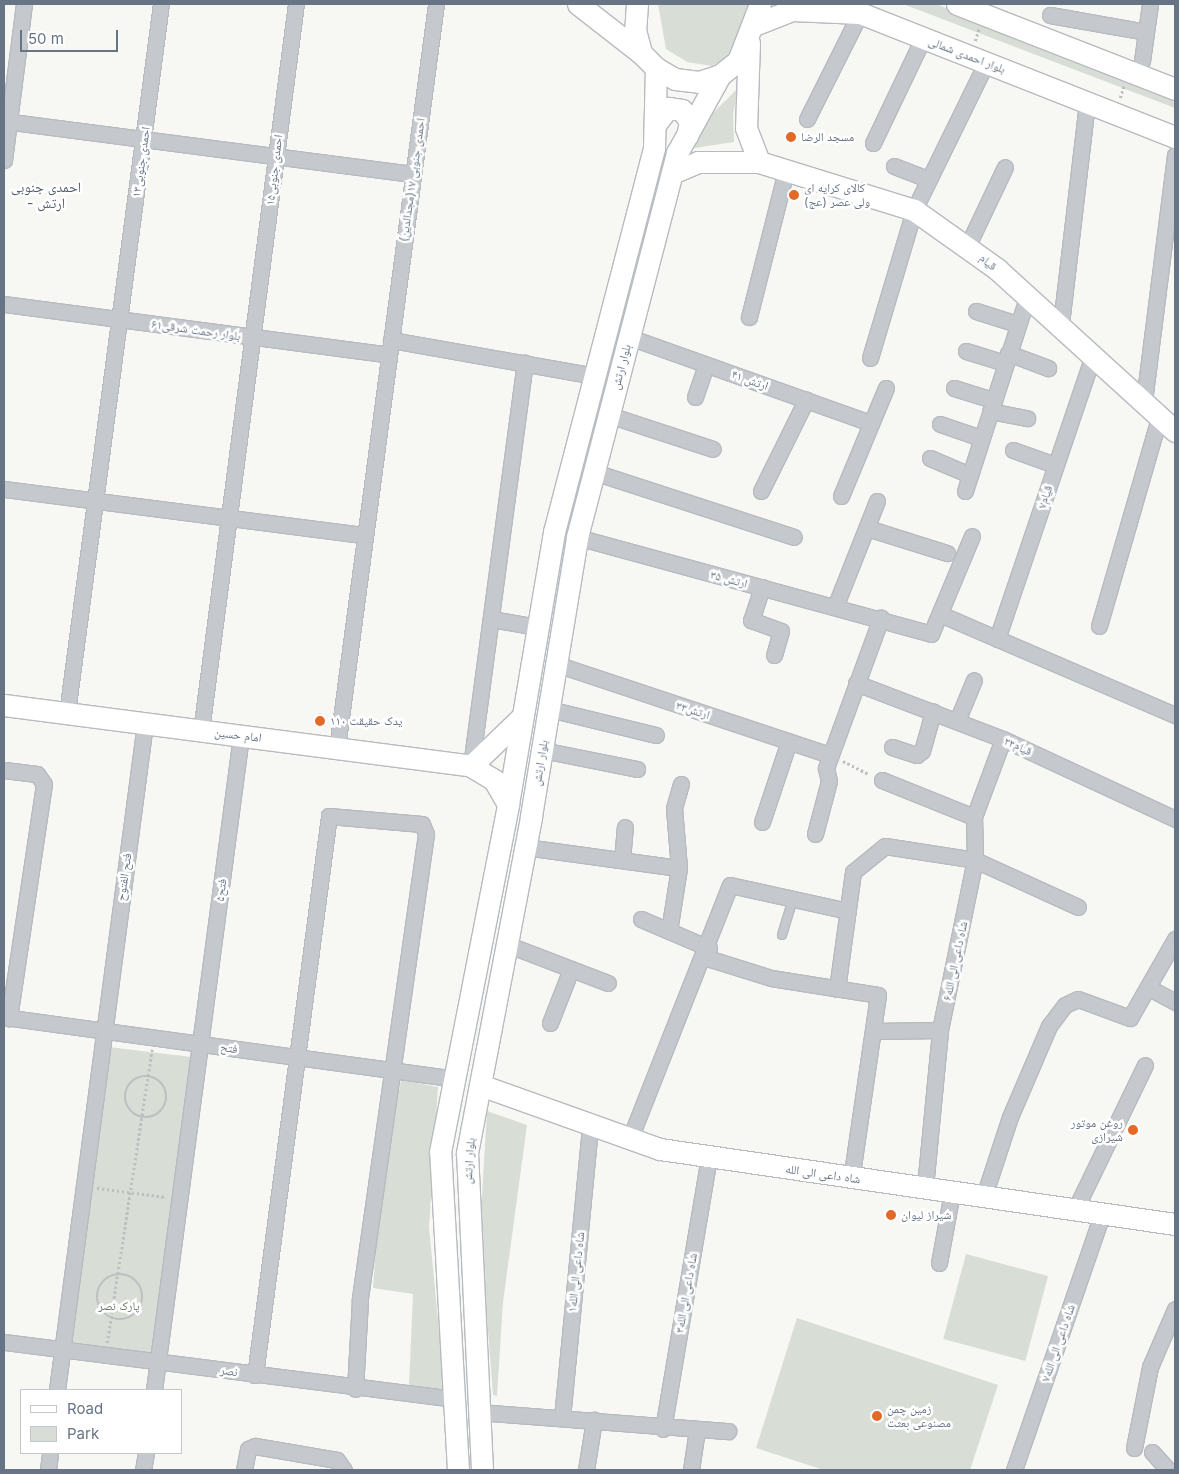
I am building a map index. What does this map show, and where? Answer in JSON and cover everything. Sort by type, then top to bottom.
[{"type":"main road","points":[[578,4],[641,53],[656,68],[683,80],[699,82],[720,76],[738,62],[751,33],[760,4]]},
{"type":"main road","points":[[638,4],[635,30],[641,53]]},
{"type":"main road","points":[[958,4],[985,15],[1136,66],[1175,89]]},
{"type":"main road","name":"بلوار احمدی شمالی","points":[[751,33],[792,10],[832,7],[860,13],[1175,137]]},
{"type":"main road","points":[[751,33],[746,128],[759,162]]},
{"type":"main road","name":"بلوار ارتش","points":[[458,1470],[440,1152],[508,804],[554,532],[628,258],[656,122],[656,68]]},
{"type":"main road","name":"بلوار ارتش","points":[[482,1470],[467,1200],[467,1154],[525,847],[577,537],[672,173],[687,136],[720,76]]},
{"type":"main road","points":[[656,122],[668,108],[682,110],[690,122],[687,136]]},
{"type":"main road","name":"قیام","points":[[672,173],[698,162],[759,162],[786,172],[914,210],[968,245],[1027,298],[1061,324],[1175,431]]},
{"type":"main road","name":"امام حسین","points":[[4,705],[471,766]]},
{"type":"main road","points":[[508,804],[494,780],[471,766],[522,717]]},
{"type":"main road","name":"شاه داعی الی الله","points":[[480,1085],[629,1141],[709,1158],[851,1179],[925,1187],[1074,1212],[1175,1224]]},
{"type":"street","points":[[4,160],[7,121],[24,4]]},
{"type":"street","name":"احمدی جنوبی۱۳","points":[[68,713],[97,501],[118,319],[145,139],[161,4]]},
{"type":"street","name":"احمدی جنوبی۱۵","points":[[200,731],[296,4]]},
{"type":"street","name":"احمدی جنوبی ۱۷(مجدالدین)","points":[[337,748],[436,4]]},
{"type":"street","points":[[1136,66],[1146,32],[1150,4]]},
{"type":"street","points":[[807,119],[860,13]]},
{"type":"street","points":[[1050,15],[1146,32]]},
{"type":"street","points":[[873,143],[922,38]]},
{"type":"street","points":[[870,358],[914,210],[977,59]]},
{"type":"street","points":[[1061,324],[1087,102]]},
{"type":"street","points":[[7,121],[413,174]]},
{"type":"street","points":[[1099,626],[1152,408],[1175,155]]},
{"type":"street","points":[[894,166],[928,179]]},
{"type":"street","points":[[968,245],[1005,167]]},
{"type":"street","points":[[750,318],[786,172]]},
{"type":"street","points":[[965,491],[1006,358],[1027,298]]},
{"type":"street","name":"بلوار رحمت شرقی۶۱","points":[[4,304],[389,355]]},
{"type":"street","points":[[976,311],[1017,324]]},
{"type":"street","name":"ارتش ۴۱","points":[[629,337],[871,423]]},
{"type":"street","points":[[391,340],[595,376]]},
{"type":"street","points":[[966,351],[1048,368]]},
{"type":"street","name":"قیام۷","points":[[997,639],[1093,356]]},
{"type":"street","points":[[471,766],[525,363]]},
{"type":"street","points":[[695,397],[706,365]]},
{"type":"street","points":[[840,496],[886,388]]},
{"type":"street","points":[[954,388],[992,406],[1027,418]]},
{"type":"street","points":[[761,491],[806,400]]},
{"type":"street","points":[[608,415],[713,448]]},
{"type":"street","points":[[940,424],[981,438]]},
{"type":"street","points":[[1013,450],[1056,464]]},
{"type":"street","points":[[930,458],[970,475]]},
{"type":"street","points":[[594,472],[794,537]]},
{"type":"street","points":[[4,489],[365,535]]},
{"type":"street","points":[[835,607],[877,501]]},
{"type":"street","points":[[867,528],[947,553]]},
{"type":"street","points":[[972,536],[940,614],[1175,716]]},
{"type":"street","name":"ارتش ۳۵","points":[[577,537],[762,588],[881,618],[931,634],[940,614]]},
{"type":"street","points":[[762,588],[750,620],[781,631],[774,655]]},
{"type":"street","points":[[816,834],[829,781],[826,768],[881,618]]},
{"type":"street","points":[[491,619],[538,627]]},
{"type":"street","name":"ارتش۳۳","points":[[556,664],[830,755]]},
{"type":"street","points":[[956,721],[974,680]]},
{"type":"street","name":"قیام۲۳","points":[[856,683],[1003,739],[1175,819]]},
{"type":"street","points":[[549,709],[656,735]]},
{"type":"street","points":[[892,747],[917,755],[922,751],[933,712]]},
{"type":"street","name":"فتح الفتوح","points":[[57,1389],[145,723]]},
{"type":"street","name":"۵فتح","points":[[154,1389],[202,1045],[241,736]]},
{"type":"street","name":"شاه داعی الی الله۶","points":[[925,1187],[940,1030],[975,860],[974,817],[1003,739]]},
{"type":"street","points":[[762,822],[789,741]]},
{"type":"street","points":[[542,750],[636,769]]},
{"type":"street","points":[[4,770],[41,778],[44,784],[7,1018]]},
{"type":"street","points":[[882,780],[974,817]]},
{"type":"street","points":[[669,931],[680,868],[674,808],[681,784]]},
{"type":"street","points":[[255,1375],[329,816],[422,824],[424,829],[393,1071],[368,1227],[355,1389]]},
{"type":"street","points":[[622,860],[624,827]]},
{"type":"street","points":[[837,989],[853,872],[885,846],[975,860],[1078,907]]},
{"type":"street","points":[[525,847],[680,868]]},
{"type":"street","points":[[629,1141],[706,952],[730,885],[848,911]]},
{"type":"street","points":[[641,919],[669,931],[706,952],[771,978],[878,995],[851,1179]]},
{"type":"street","points":[[984,1196],[1038,1048],[1072,1000],[1078,999],[1125,1018],[1134,1015],[1175,939]]},
{"type":"street","points":[[506,944],[608,983]]},
{"type":"street","points":[[550,1023],[571,969]]},
{"type":"street","points":[[1149,988],[1175,1002]]},
{"type":"street","name":"فتح","points":[[7,1018],[454,1079]]},
{"type":"street","points":[[873,1031],[940,1030]]},
{"type":"street","points":[[1074,1212],[1145,1065]]},
{"type":"street","name":"شاه داعی الی الله۱","points":[[562,1418],[590,1127]]},
{"type":"street","name":"شاه داعی الی الله۳","points":[[662,1429],[709,1158]]},
{"type":"street","points":[[939,1263],[952,1192]]},
{"type":"street","name":"شاه داعی الی الله۷","points":[[1014,1470],[1102,1215]]},
{"type":"street","points":[[1134,1448],[1150,1367],[1175,1309]]},
{"type":"street","name":"نصر","points":[[4,1342],[106,1354],[355,1389],[454,1399]]},
{"type":"street","points":[[479,1412],[594,1420],[662,1429],[728,1432]]},
{"type":"street","points":[[586,1470],[594,1420]]},
{"type":"street","points":[[691,1470],[697,1430]]},
{"type":"street","points":[[244,1470],[248,1449],[255,1446],[336,1460],[343,1468]]},
{"type":"street","points":[[1152,1452],[1168,1470]]},
{"type":"street","points":[[48,1470],[50,1454]]},
{"type":"street","points":[[143,1470],[146,1454]]},
{"type":"lane","points":[[782,935],[794,899]]},
{"type":"path","points":[[977,59],[985,15]]},
{"type":"path","points":[[1114,113],[1136,66]]},
{"type":"path","points":[[830,755],[882,780]]},
{"type":"path","points":[[106,1354],[153,1038]]},
{"type":"path","points":[[148,1076],[166,1089],[167,1100],[162,1111],[141,1118],[132,1113],[125,1094],[134,1081],[148,1076]]},
{"type":"path","points":[[83,1186],[180,1199]]},
{"type":"path","points":[[118,1273],[138,1283],[143,1294],[134,1315],[111,1318],[100,1308],[97,1293],[108,1276],[118,1273]]},
{"type":"green space","points":[[658,4],[752,4],[731,54],[712,66],[687,62],[666,49]]},
{"type":"green space","points":[[903,4],[936,4],[1175,98],[1175,108]]},
{"type":"green space","points":[[739,87],[733,114],[734,142],[688,149],[709,117]]},
{"type":"green space","name":"پارک نصر","points":[[109,1047],[191,1057],[154,1360],[72,1350]]},
{"type":"green space","points":[[401,1080],[438,1087],[429,1227],[445,1393],[409,1385],[413,1294],[373,1288],[380,1193]]},
{"type":"green space","points":[[487,1111],[527,1125],[503,1302],[497,1396],[493,1395],[480,1229]]},
{"type":"green space","points":[[966,1254],[1048,1276],[1025,1361],[943,1339]]},
{"type":"green space","name":"زمین چمن مصنوعی بعثت","points":[[797,1318],[998,1385],[970,1470],[824,1470],[756,1448]]},
{"type":"place","name":"مسجد الرضا","points":[[791,137]]},
{"type":"place","name":"کالای کرایه ای ولی عصر (عج)","points":[[794,195]]},
{"type":"place","name":"یدک حقیقت ۱۱۰","points":[[320,721]]},
{"type":"place","name":"روغن موتور شیرازی","points":[[1133,1130]]},
{"type":"place","name":"شیراز لیوان","points":[[891,1215]]},
{"type":"place","name":"زمین چمن مصنوعی بعثت","points":[[877,1416]]},
{"type":"district","name":"احمدی جنوبی - ارتش","points":[[46,196]]}]
